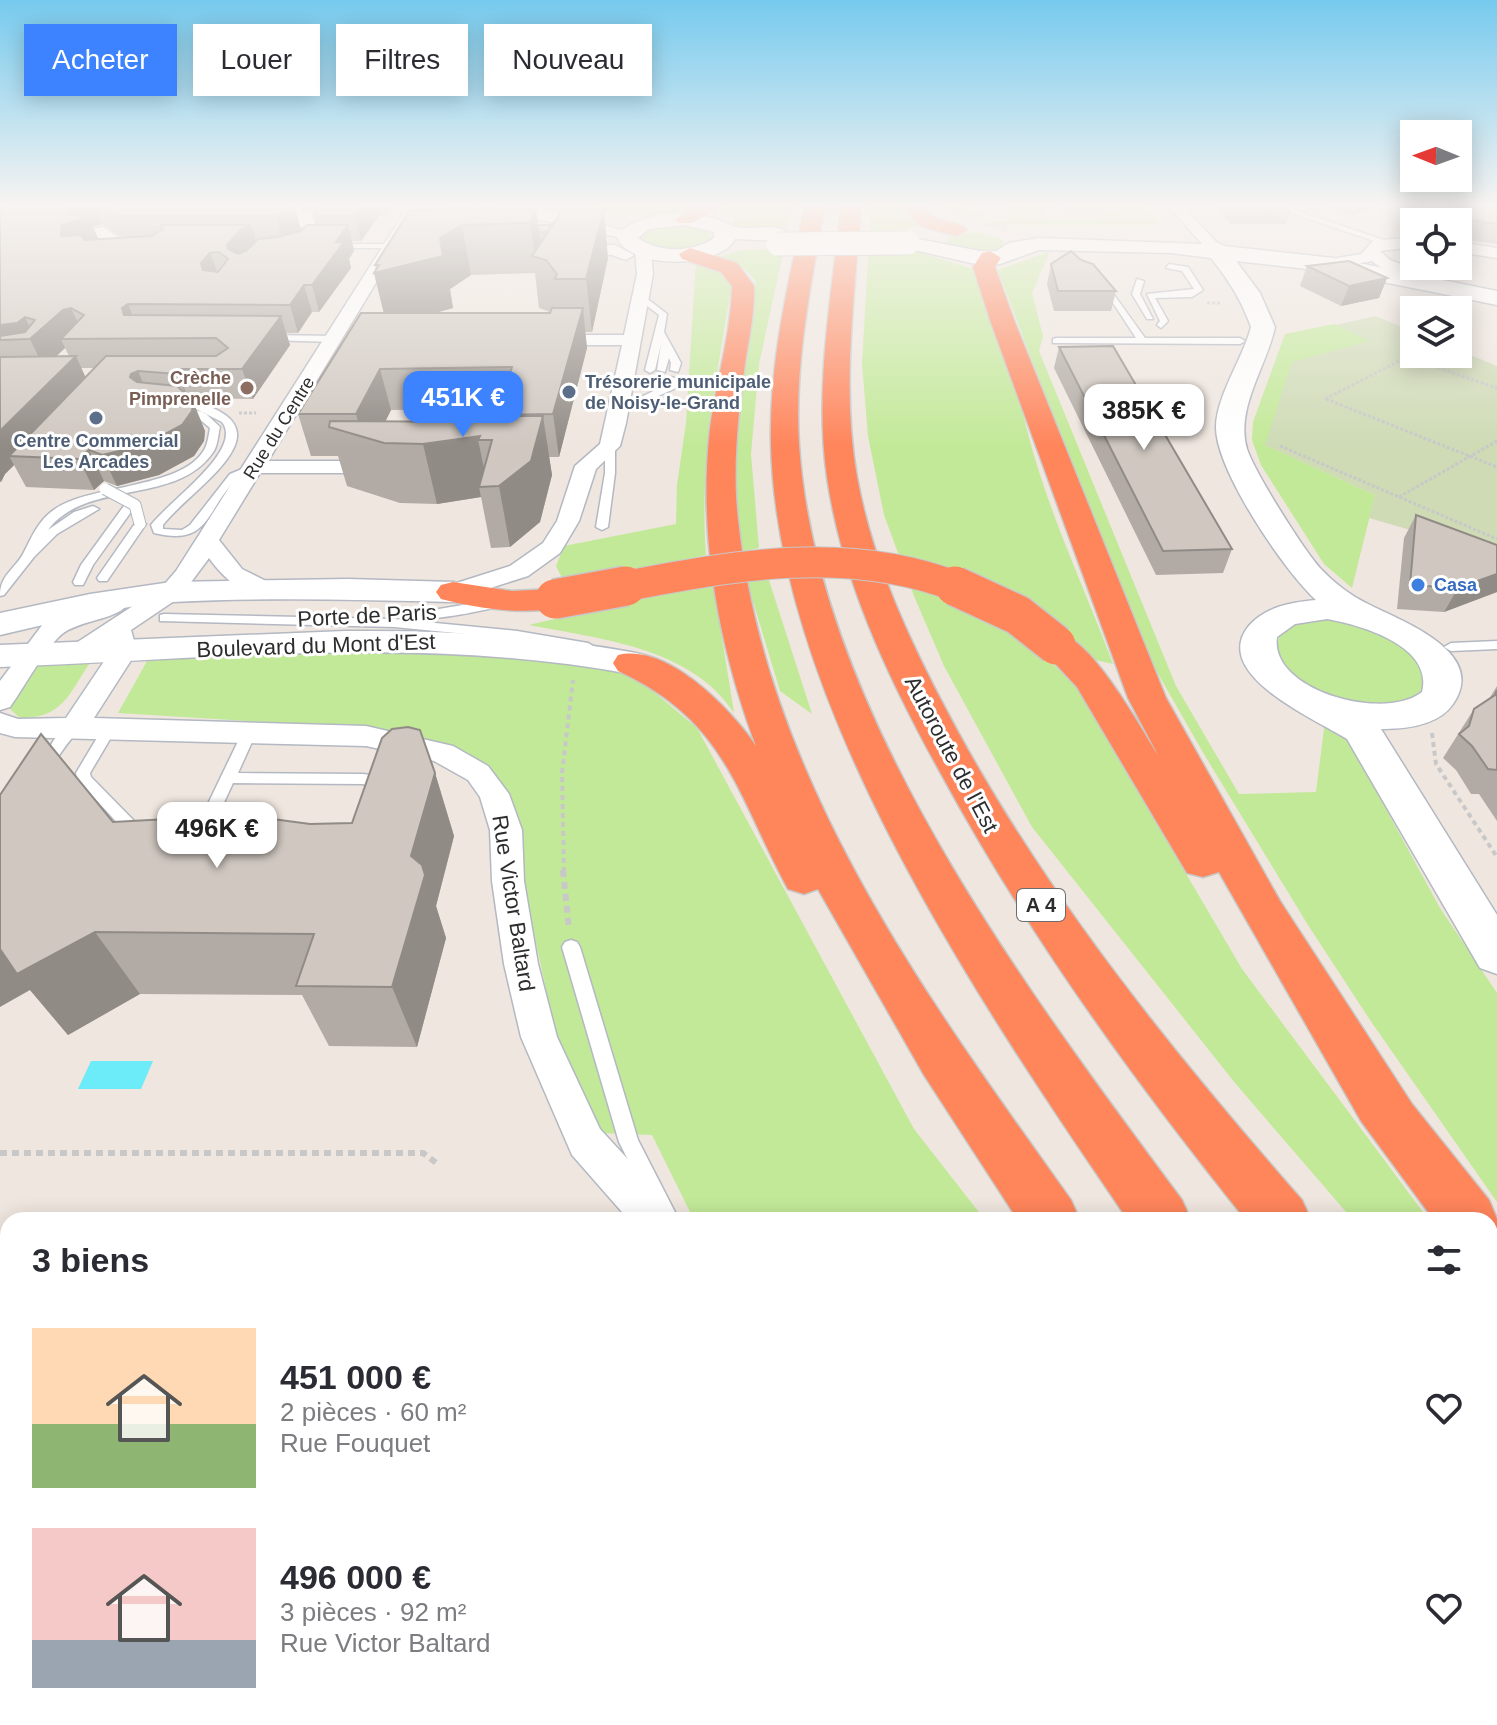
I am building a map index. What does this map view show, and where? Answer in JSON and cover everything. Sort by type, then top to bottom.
[{"type":"highway","points":[[743,286],[724,428],[721,503],[731,592],[754,682],[784,765],[863,929],[935,1051],[1046,1212]]},
{"type":"highway","points":[[802,286],[791,351],[785,419],[791,509],[809,592],[847,701],[922,855],[1036,1042],[1156,1212]]},
{"type":"highway","name":"Autoroute de l’Est","points":[[844,286],[838,356],[842,476],[860,553],[912,683],[989,828],[1090,979],[1201,1125],[1275,1212]]},
{"type":"highway","points":[[990,286],[1147,698],[1264,914],[1398,1129]]},
{"type":"highway","points":[[453,592],[512,601],[555,599],[742,565],[810,560],[881,567],[924,577],[971,593],[1019,616],[1056,645],[1091,680],[1226,897],[1463,1212]]},
{"type":"highway","points":[[631,663],[681,690],[714,720],[745,763],[871,1001],[935,1051]]},
{"type":"main road","points":[[1225,286],[1241,326],[1240,341],[1214,414],[1213,437],[1225,470],[1288,577],[1291,601],[1284,614]]},
{"type":"main road","points":[[1237,286],[1258,310],[1263,327],[1230,425],[1238,461],[1307,574],[1338,601],[1404,633],[1438,664],[1443,680],[1439,696],[1427,708],[1423,722],[1400,743],[1497,895]]},
{"type":"main road","points":[[1435,286],[1497,298]]},
{"type":"main road","points":[[1471,286],[1497,291]]},
{"type":"main road","points":[[0,624],[90,604],[167,605],[265,590],[453,592]]},
{"type":"main road","points":[[1358,613],[1327,609],[1284,614],[1268,622],[1258,634],[1257,649],[1263,663],[1278,681],[1362,730],[1497,955]]},
{"type":"main road","name":"Boulevard du Mont d'Est","points":[[17,656],[79,653],[120,640],[482,642],[559,649],[631,663]]},
{"type":"main road","points":[[1326,708],[1423,722]]},
{"type":"street","name":"Rue du Centre","points":[[74,727],[120,640],[167,605],[254,467],[345,339],[377,286]]},
{"type":"street","points":[[453,592],[519,571],[552,548],[568,521],[586,466],[610,446],[643,286]]},
{"type":"street","points":[[520,340],[633,340]]},
{"type":"street","points":[[564,466],[586,466]]},
{"type":"street","points":[[254,467],[400,467]]},
{"type":"street","points":[[208,541],[233,574],[265,590]]},
{"type":"street","points":[[0,701],[17,656],[61,623],[77,616],[167,605]]},
{"type":"street","points":[[0,722],[15,728],[74,727]]},
{"type":"street","name":"Rue Victor Baltard","points":[[74,727],[353,735],[399,741],[443,753],[478,773],[494,794],[506,830],[508,881],[521,964],[539,1037],[586,1142],[649,1212]]},
{"type":"lane","points":[[1108,286],[1143,342]]},
{"type":"lane","points":[[1139,286],[1136,294],[1152,319],[1183,342]]},
{"type":"lane","points":[[1161,325],[1164,321],[1150,296],[1192,294],[1199,290],[1196,286]]},
{"type":"lane","points":[[641,297],[663,314],[650,370]]},
{"type":"lane","points":[[619,410],[646,393],[673,386],[676,363],[660,332]]},
{"type":"lane","points":[[256,338],[345,339]]},
{"type":"lane","points":[[1056,341],[1240,341]]},
{"type":"lane","points":[[659,392],[666,344]]},
{"type":"lane","points":[[28,556],[32,545],[60,510],[87,499],[131,491],[182,472],[204,457],[215,440],[215,427],[193,410],[165,404],[182,402],[222,414],[231,424],[234,435],[223,457],[208,477],[166,513]]},
{"type":"lane","points":[[602,527],[610,473],[610,446]]},
{"type":"lane","points":[[223,457],[185,488],[157,525],[158,531],[166,534],[191,531],[203,523],[234,475],[254,467]]},
{"type":"lane","points":[[0,592],[28,556],[64,521],[81,512],[160,491],[207,469]]},
{"type":"lane","points":[[103,578],[140,524],[141,513],[135,503],[105,489]]},
{"type":"lane","points":[[79,582],[87,565],[130,505]]},
{"type":"lane","name":"Porte de Paris","points":[[284,619],[342,614],[433,614],[512,601]]},
{"type":"lane","points":[[167,605],[284,619]]},
{"type":"lane","name":"Porte de Paris","points":[[284,619],[420,625],[528,636],[586,647],[631,663]]},
{"type":"lane","points":[[1451,647],[1497,645]]},
{"type":"lane","points":[[36,778],[64,735],[74,727]]},
{"type":"lane","points":[[72,791],[109,729]]},
{"type":"lane","points":[[201,853],[194,837],[229,778],[250,731]]},
{"type":"lane","points":[[83,773],[84,779],[141,838],[161,844]]},
{"type":"lane","points":[[229,778],[373,780],[387,790],[392,798],[392,807]]},
{"type":"lane","points":[[571,947],[629,1142],[665,1212]]},
{"type":"path","points":[[1497,388],[1407,357],[1325,399],[1497,467]]},
{"type":"path","points":[[241,413],[256,413]]},
{"type":"path","points":[[1398,497],[1497,441]]},
{"type":"path","points":[[1280,446],[1497,539]]},
{"type":"path","points":[[571,947],[562,866],[560,793],[565,718],[573,680]]},
{"type":"path","points":[[1423,722],[1432,733],[1436,764],[1497,857]]},
{"type":"path","points":[[0,1153],[423,1153],[439,1165]]},
{"type":"green space","points":[[694,286],[732,286],[707,453],[706,555],[566,586],[556,566],[564,546],[676,524],[677,485],[686,423]]},
{"type":"green space","points":[[755,286],[776,286],[759,364],[751,454],[759,548],[740,552],[731,469],[737,399]]},
{"type":"green space","points":[[866,286],[982,286],[1003,337],[1044,488],[1113,664],[1095,660],[1041,611],[1037,648],[1077,688],[1242,969],[1423,1212],[1346,1212],[1235,1083],[1032,827],[944,666],[884,515],[868,436],[862,364]]},
{"type":"green space","points":[[1004,286],[1035,286],[1032,293],[1043,336],[1039,351],[1176,686],[1239,794],[1316,792],[1325,721],[1344,732],[1440,908],[1497,993],[1497,1202],[1308,925],[1133,630]]},
{"type":"green space","points":[[1375,316],[1400,326],[1400,368],[1472,368],[1472,356],[1497,366],[1497,561],[1369,518],[1375,495],[1265,445],[1292,362],[1369,341],[1336,325]]},
{"type":"green space","points":[[1334,324],[1370,341],[1265,445],[1375,495],[1352,588],[1324,564],[1261,465],[1252,440],[1253,422],[1285,334]]},
{"type":"green space","points":[[767,574],[812,714],[780,691],[746,578]]},
{"type":"green space","points":[[713,581],[734,713],[716,691],[694,673],[669,660],[614,642],[529,625]]},
{"type":"green space","points":[[1335,619],[1382,631],[1417,655],[1427,683],[1402,703],[1369,707],[1335,699],[1304,682],[1284,662],[1278,642],[1293,626]]},
{"type":"green space","points":[[331,649],[557,657],[599,664],[641,681],[697,728],[914,1129],[979,1212],[690,1212],[652,1135],[600,1133],[557,1040],[501,781],[467,752],[378,729],[118,713],[147,661]]},
{"type":"green space","points":[[40,663],[89,664],[69,695],[55,709],[46,714],[20,718],[10,709]]},
{"type":"water","points":[[91,1061],[153,1061],[141,1089],[78,1089]]},
{"type":"building","points":[[0,286],[304,286],[290,305],[128,304],[122,308],[124,315],[281,316],[242,369],[177,369],[177,374],[138,371],[131,374],[130,377],[137,382],[177,386],[193,401],[192,411],[182,425],[145,445],[102,455],[89,450],[79,459],[9,456],[106,356],[216,356],[228,348],[216,338],[61,339],[84,315],[71,308],[63,310],[30,339],[0,340],[0,336],[25,332],[35,320],[25,317],[17,323],[0,325]]},
{"type":"building","points":[[1057,286],[1111,286],[1116,291],[1058,291]]},
{"type":"building","points":[[552,308],[583,308],[553,414],[496,415],[512,367],[380,369],[356,414],[298,414],[361,313],[550,313]]},
{"type":"building","points":[[1113,346],[1232,549],[1163,551],[1059,347]]},
{"type":"building","points":[[76,356],[0,431],[0,357]]},
{"type":"building","points":[[487,416],[543,416],[531,461],[499,486],[479,487],[492,440],[478,440],[480,436],[423,444],[384,443],[329,427],[330,421],[485,422]]},
{"type":"building","points":[[1416,515],[1497,545],[1497,574],[1458,588],[1410,585]]},
{"type":"building","points":[[1497,690],[1497,770],[1488,769],[1459,734],[1469,726],[1474,709],[1495,695]]},
{"type":"building","points":[[408,727],[420,730],[435,773],[411,856],[422,865],[425,875],[392,987],[296,986],[314,934],[95,932],[17,974],[0,949],[0,795],[41,734],[113,822],[242,815],[310,824],[352,823],[382,738],[392,729]]},
{"type":"place","name":"Crèche Pimprenelle","points":[[247,388]]},
{"type":"place","name":"Trésorerie municipale de Noisy-le-Grand","points":[[569,392]]},
{"type":"place","name":"Centre Commercial Les Arcades","points":[[96,418]]},
{"type":"place","name":"Casa","points":[[1418,585]]}]
